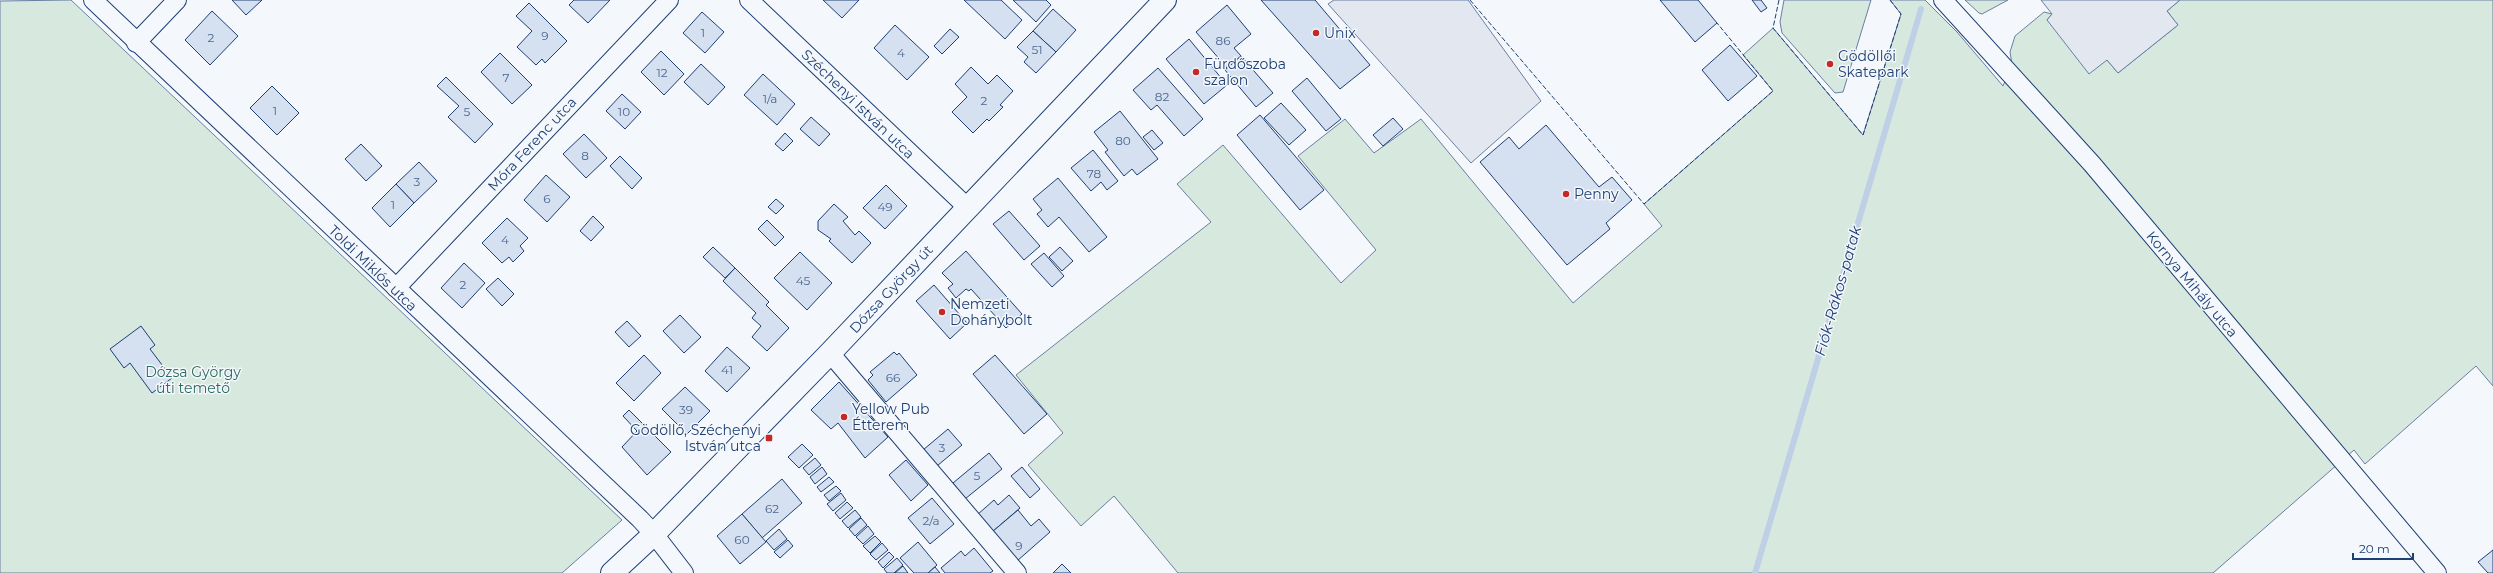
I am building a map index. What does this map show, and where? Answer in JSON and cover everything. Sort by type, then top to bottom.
[{"type":"main road","name":"Dózsa György út","points":[[612,573],[654,534],[830,353],[1165,0]]},
{"type":"street","name":"Toldi Miklós utca","points":[[93,0],[136,43],[654,534],[684,573]]},
{"type":"street","points":[[136,43],[177,0]]},
{"type":"street","name":"Móra Ferenc utca","points":[[396,288],[669,0]]},
{"type":"street","name":"Széchenyi István utca","points":[[749,0],[968,208]]},
{"type":"street","name":"Kornya Mihály utca","points":[[1943,0],[2092,164],[2436,573]]},
{"type":"street","points":[[830,353],[1017,573]]},
{"type":"green space","name":"Dózsa György úti temető","points":[[71,0],[622,520],[562,573],[0,573],[0,1]]},
{"type":"green space","name":"Gödöllői Skatepark","points":[[1784,0],[1871,0],[1843,92],[1835,93],[1782,33],[1780,22]]},
{"type":"green space","points":[[1890,0],[1925,0],[1957,32],[2003,86],[2012,64],[2010,52],[2015,36],[2044,12],[2052,14],[2047,20],[2107,60],[2118,73],[2178,25],[2167,11],[2180,0],[2493,0],[2493,386],[2476,366],[2365,464],[2354,450],[2213,573],[1178,573],[1114,496],[1081,526],[1028,465],[1063,433],[1016,375],[1211,222],[1177,184],[1223,145],[1341,283],[1376,250],[1298,156],[1345,119],[1374,153],[1421,119],[1573,303],[1662,226],[1644,204],[1773,91],[1743,55],[1773,28],[1863,135],[1901,14]]},
{"type":"green space","points":[[1965,0],[2008,0],[1982,14]]},
{"type":"shaded area","points":[[1334,0],[1468,0],[1541,101],[1471,163],[1328,4]]},
{"type":"shaded area","points":[[2041,0],[2180,0],[2167,11],[2178,25],[2118,73],[2107,60],[2089,74],[2047,20],[2052,14]]},
{"type":"building","points":[[232,0],[262,0],[246,15]]},
{"type":"building","points":[[574,0],[610,0],[588,23],[569,5]]},
{"type":"building","points":[[823,0],[859,0],[842,18]]},
{"type":"building","points":[[964,0],[1001,0],[1022,20],[1005,39]]},
{"type":"building","points":[[1013,0],[1046,0],[1051,5],[1036,22]]},
{"type":"building","name":"Unix","points":[[1261,0],[1315,0],[1370,65],[1340,89]]},
{"type":"building","points":[[1660,0],[1698,0],[1717,23],[1695,42]]},
{"type":"building","points":[[1752,0],[1761,0],[1767,8],[1761,12]]},
{"type":"building","points":[[529,3],[567,41],[545,63],[542,59],[536,65],[517,47],[532,31],[516,16]]},
{"type":"building","points":[[1227,5],[1251,34],[1234,48],[1241,56],[1227,68],[1196,32]]},
{"type":"building","points":[[1053,9],[1076,30],[1056,52],[1033,31]]},
{"type":"building","points":[[212,11],[238,36],[210,65],[185,40]]},
{"type":"building","points":[[702,12],[724,32],[705,53],[683,33]]},
{"type":"building","points":[[895,25],[929,57],[907,80],[874,48]]},
{"type":"building","points":[[950,29],[959,37],[942,54],[934,46]]},
{"type":"building","points":[[1033,31],[1056,52],[1036,73],[1024,62],[1028,57],[1017,47]]},
{"type":"building","name":"Fürdőszoba szalon","points":[[1189,39],[1227,85],[1204,104],[1166,59]]},
{"type":"building","points":[[1730,45],[1757,76],[1728,101],[1702,70]]},
{"type":"building","points":[[661,51],[684,74],[664,95],[641,72]]},
{"type":"building","points":[[500,53],[532,85],[512,104],[481,72]]},
{"type":"building","points":[[1241,56],[1273,93],[1256,107],[1225,70]]},
{"type":"building","points":[[701,64],[725,87],[708,105],[684,82]]},
{"type":"building","points":[[971,67],[988,84],[997,75],[1013,91],[1000,105],[1003,107],[989,121],[987,119],[973,133],[952,112],[967,97],[955,84]]},
{"type":"building","points":[[1158,68],[1203,119],[1184,136],[1157,105],[1151,110],[1133,90]]},
{"type":"building","points":[[763,74],[795,104],[777,125],[744,95]]},
{"type":"building","points":[[446,77],[493,124],[475,143],[448,117],[459,106],[437,86]]},
{"type":"building","points":[[1307,78],[1341,119],[1326,131],[1292,91]]},
{"type":"building","points":[[272,86],[299,113],[277,135],[250,108]]},
{"type":"building","points":[[622,94],[641,112],[625,129],[606,111]]},
{"type":"building","points":[[1281,103],[1306,130],[1289,145],[1264,118]]},
{"type":"building","points":[[1120,111],[1158,159],[1137,175],[1132,169],[1124,176],[1105,152],[1108,150],[1094,132]]},
{"type":"building","points":[[1260,115],[1324,190],[1300,210],[1237,135]]},
{"type":"building","points":[[811,117],[830,134],[819,146],[800,129]]},
{"type":"building","points":[[1393,118],[1403,129],[1383,146],[1373,135]]},
{"type":"building","name":"Penny","points":[[1546,125],[1599,187],[1612,177],[1632,200],[1606,223],[1610,229],[1567,265],[1480,162],[1509,137],[1519,149]]},
{"type":"building","points":[[1152,130],[1163,143],[1154,150],[1143,137]]},
{"type":"building","points":[[785,133],[793,141],[783,151],[775,144]]},
{"type":"building","points":[[584,134],[607,158],[586,178],[563,154]]},
{"type":"building","points":[[361,144],[382,166],[366,181],[345,159]]},
{"type":"building","points":[[1093,150],[1118,181],[1107,190],[1101,182],[1091,191],[1071,168]]},
{"type":"building","points":[[620,156],[642,178],[632,189],[610,166]]},
{"type":"building","points":[[419,162],[437,181],[414,203],[396,184]]},
{"type":"building","points":[[546,175],[570,197],[547,222],[524,200]]},
{"type":"building","points":[[1058,178],[1107,237],[1089,252],[1059,217],[1048,227],[1037,214],[1042,210],[1033,199]]},
{"type":"building","points":[[396,184],[414,203],[390,227],[372,208]]},
{"type":"building","points":[[886,185],[907,206],[885,229],[863,208]]},
{"type":"building","points":[[776,199],[784,206],[776,214],[768,207]]},
{"type":"building","points":[[834,204],[848,217],[843,221],[855,235],[859,231],[871,243],[852,263],[829,241],[831,239],[818,230],[818,221]]},
{"type":"building","points":[[1009,211],[1040,246],[1024,260],[993,224]]},
{"type":"building","points":[[593,216],[604,227],[591,241],[580,231]]},
{"type":"building","points":[[507,218],[528,238],[520,246],[524,251],[513,262],[509,257],[502,263],[482,243]]},
{"type":"building","points":[[767,220],[784,237],[775,246],[758,229]]},
{"type":"building","points":[[713,247],[735,268],[725,278],[703,257]]},
{"type":"building","points":[[1060,247],[1073,261],[1062,271],[1049,257]]},
{"type":"building","points":[[966,251],[1022,314],[1006,328],[971,289],[969,291],[966,289],[956,298],[948,288],[953,284],[942,273]]},
{"type":"building","points":[[800,252],[832,283],[807,310],[774,278]]},
{"type":"building","points":[[1044,253],[1064,276],[1052,287],[1031,264]]},
{"type":"building","points":[[464,263],[485,283],[462,308],[441,288]]},
{"type":"building","points":[[735,268],[769,302],[766,305],[789,328],[767,351],[752,337],[761,326],[752,318],[756,313],[723,281]]},
{"type":"building","points":[[498,278],[514,294],[502,306],[486,289]]},
{"type":"building","name":"Nemzeti Dohánybolt","points":[[934,285],[967,323],[950,339],[916,301]]},
{"type":"building","points":[[680,315],[701,337],[684,353],[663,331]]},
{"type":"building","points":[[627,321],[641,336],[629,347],[615,332]]},
{"type":"building","points":[[141,326],[155,345],[150,349],[172,378],[152,393],[130,363],[124,368],[110,349]]},
{"type":"building","points":[[727,347],[750,368],[727,392],[705,371]]},
{"type":"building","points":[[894,352],[897,355],[899,353],[917,375],[886,402],[868,380],[873,375],[870,372]]},
{"type":"building","points":[[644,355],[661,373],[634,401],[616,383]]},
{"type":"building","points":[[995,355],[1047,414],[1024,434],[973,374]]},
{"type":"building","name":"Yellow Pub Étterem","points":[[839,382],[888,437],[865,458],[838,423],[831,429],[811,410]]},
{"type":"building","points":[[685,387],[710,411],[687,434],[662,409]]},
{"type":"building","points":[[629,410],[671,452],[647,475],[622,447],[637,431],[623,416]]},
{"type":"building","points":[[948,429],[962,445],[937,466],[923,450]]},
{"type":"building","points":[[802,444],[813,455],[799,468],[788,457]]},
{"type":"building","points":[[989,453],[1002,469],[965,499],[953,483]]},
{"type":"building","points":[[815,458],[821,465],[809,475],[803,468]]},
{"type":"building","points":[[906,460],[928,485],[911,501],[889,475]]},
{"type":"building","points":[[822,467],[827,474],[815,484],[810,477]]},
{"type":"building","points":[[1022,467],[1040,489],[1030,498],[1011,476]]},
{"type":"building","points":[[829,477],[834,482],[821,492],[817,487]]},
{"type":"building","points":[[782,479],[802,503],[762,538],[742,514]]},
{"type":"building","points":[[836,486],[841,491],[829,501],[824,495]]},
{"type":"building","points":[[841,493],[846,500],[833,511],[827,504]]},
{"type":"building","points":[[1009,495],[1020,508],[992,532],[977,515],[994,500],[998,505]]},
{"type":"building","points":[[932,498],[954,524],[930,544],[908,518]]},
{"type":"building","points":[[847,502],[853,508],[840,519],[835,513]]},
{"type":"building","points":[[855,510],[861,517],[848,528],[842,521]]},
{"type":"building","points":[[1018,510],[1031,526],[1039,519],[1050,532],[1017,561],[992,532]]},
{"type":"building","points":[[742,514],[766,542],[740,564],[717,536]]},
{"type":"building","points":[[861,518],[867,525],[855,536],[849,529]]},
{"type":"building","points":[[868,526],[874,534],[863,544],[856,537]]},
{"type":"building","points":[[779,529],[787,539],[774,550],[766,541]]},
{"type":"building","points":[[875,536],[881,542],[870,553],[863,546]]},
{"type":"building","points":[[788,540],[793,546],[780,558],[774,552]]},
{"type":"building","points":[[918,542],[937,565],[928,573],[914,573],[900,558]]},
{"type":"building","points":[[882,543],[888,550],[876,560],[870,554]]},
{"type":"building","points":[[974,548],[993,571],[990,573],[945,573],[941,568],[961,551],[965,556]]},
{"type":"building","points":[[2493,550],[2493,573],[2488,573],[2478,562]]},
{"type":"building","points":[[889,552],[894,557],[883,568],[878,562]]},
{"type":"building","points":[[897,558],[903,565],[894,573],[887,573],[884,569]]},
{"type":"building","points":[[1062,564],[1071,573],[1053,573]]},
{"type":"building","points":[[903,566],[908,573],[895,573]]},
{"type":"building","points":[[935,567],[940,573],[928,573]]},
{"type":"waterway","name":"Fiók-Rákos-patak","points":[[1755,573],[1921,9]]},
{"type":"fence","points":[[1470,0],[1644,204],[1773,91],[1717,23]]},
{"type":"fence","points":[[1779,0],[1773,28],[1863,135],[1901,14],[1890,0]]},
{"type":"place","name":"Unix","points":[[1316,33]]},
{"type":"place","name":"Gödöllői Skatepark","points":[[1830,64]]},
{"type":"place","name":"Fürdőszoba szalon","points":[[1196,72]]},
{"type":"place","name":"Penny","points":[[1566,194]]},
{"type":"place","name":"Nemzeti Dohánybolt","points":[[942,312]]},
{"type":"place","name":"Yellow Pub Étterem","points":[[844,417]]},
{"type":"place","name":"Gödöllő, Széchenyi István utca","points":[[769,438]]}]
